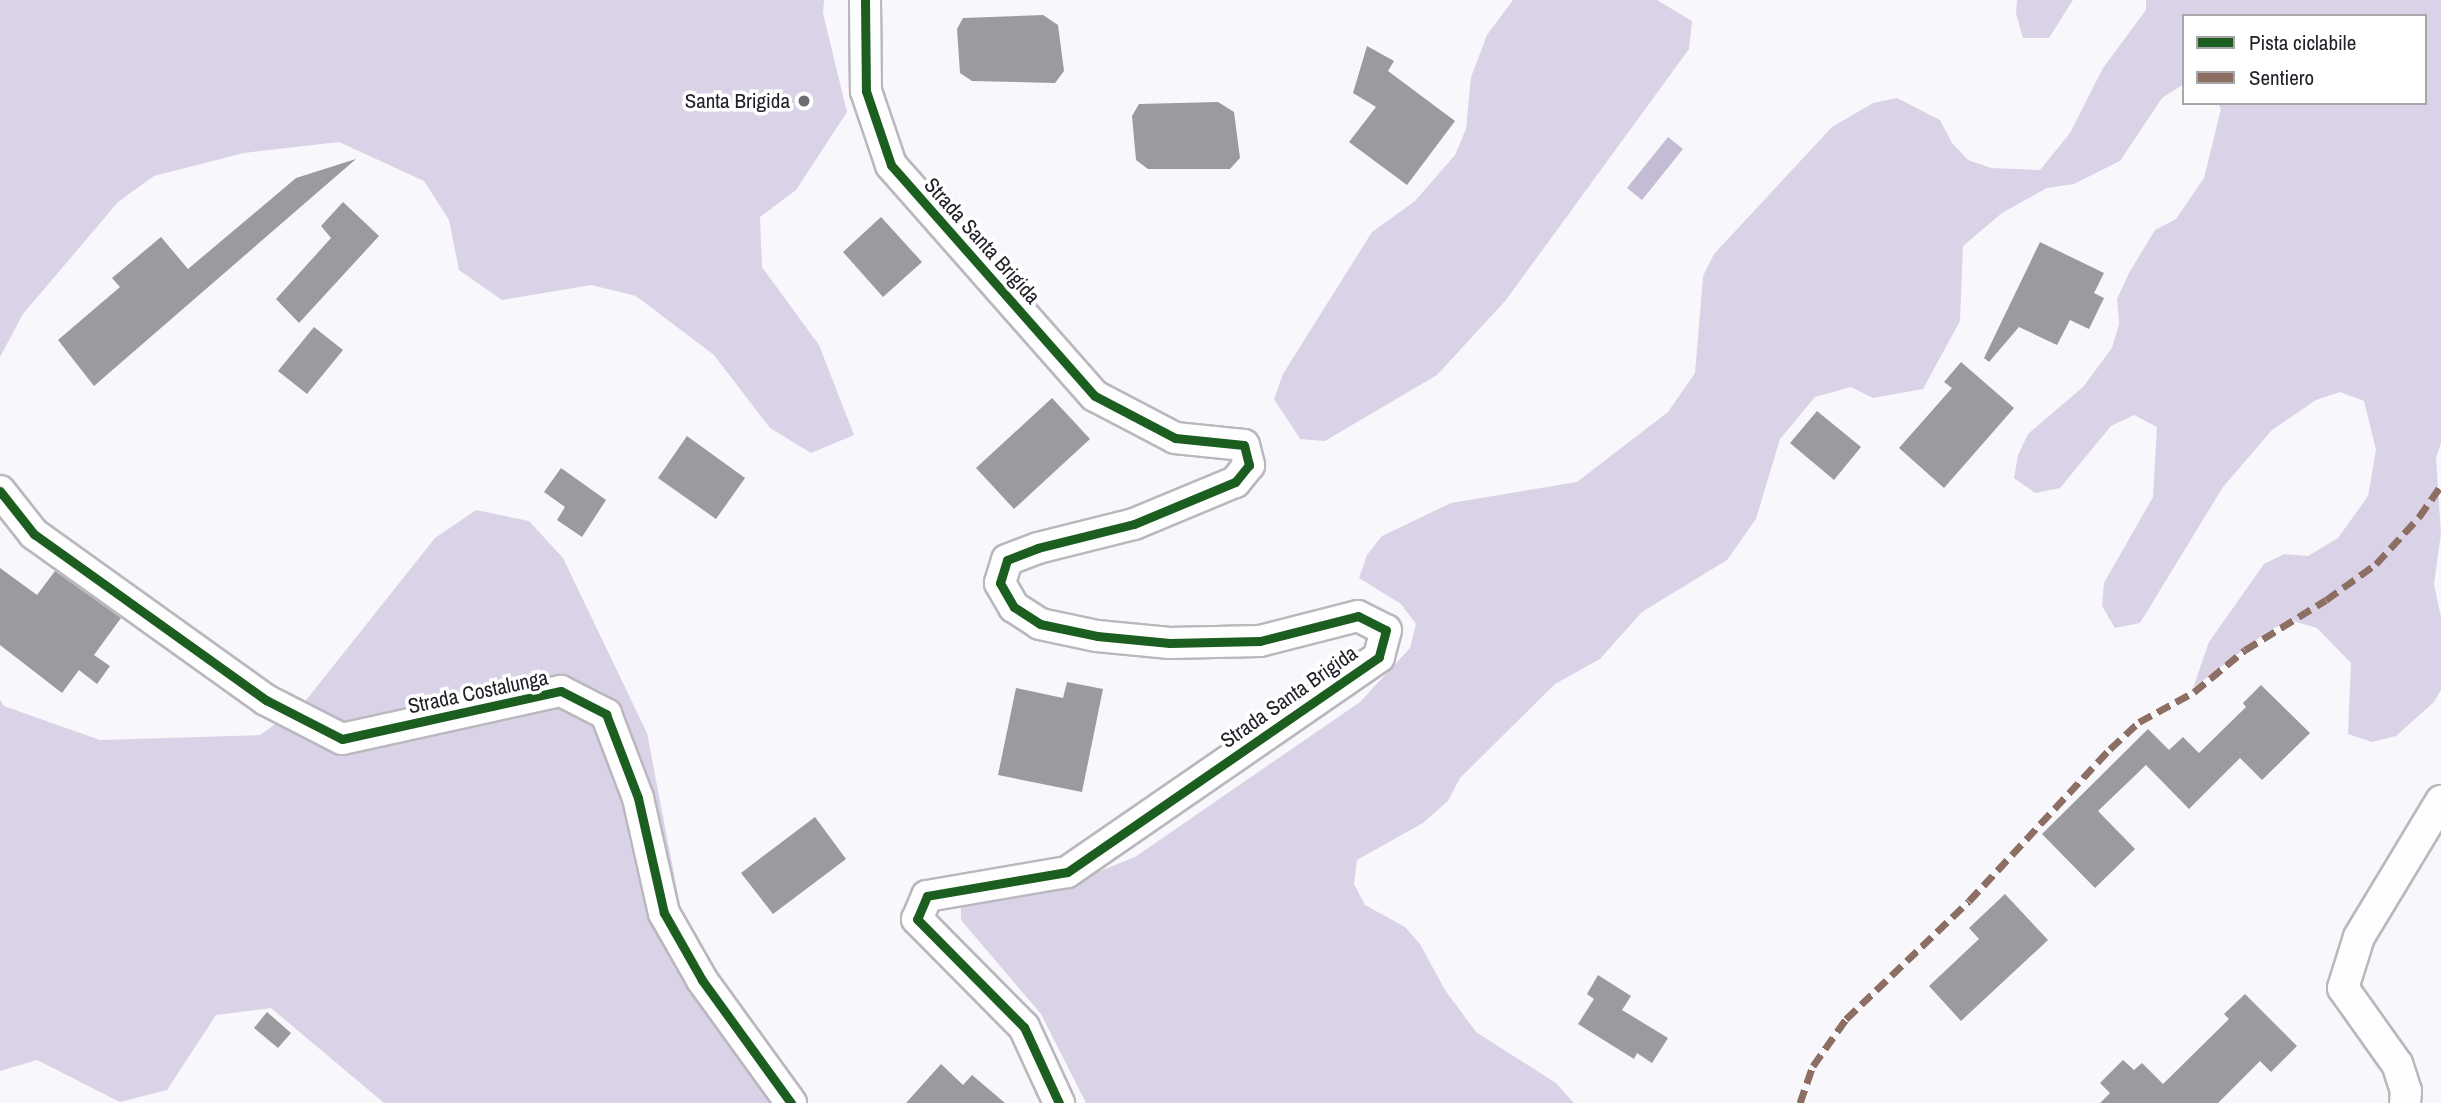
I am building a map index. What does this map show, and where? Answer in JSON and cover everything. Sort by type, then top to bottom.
[{"type":"street","name":"Strada Santa Brigida","points":[[864,0],[866,91],[891,165],[1095,396],[1175,438],[1244,445],[1249,465],[1235,482],[1134,524],[1038,548],[1007,560],[1000,583],[1014,607],[1041,624],[1097,636],[1170,643],[1260,641],[1359,616],[1387,630],[1379,656],[1067,872],[927,896],[917,919],[1024,1027],[1059,1103]]},
{"type":"street","name":"Strada Costalunga","points":[[0,491],[34,534],[266,700],[342,739],[561,691],[606,714],[638,798],[664,912],[702,980],[791,1103]]},
{"type":"street","points":[[2405,1103],[2406,1091],[2397,1064],[2343,988],[2359,937],[2441,801]]},
{"type":"shaded area","points":[[0,0],[824,0],[823,13],[847,112],[796,190],[760,217],[762,267],[819,345],[854,435],[811,453],[770,428],[714,355],[636,296],[591,285],[502,300],[459,270],[449,220],[424,181],[339,142],[244,153],[154,176],[118,202],[23,314],[0,357]]},
{"type":"shaded area","points":[[1513,0],[1657,0],[1692,21],[1689,49],[1506,300],[1437,375],[1325,441],[1300,439],[1274,399],[1283,374],[1372,232],[1415,201],[1455,155],[1466,129],[1471,77],[1487,35]]},
{"type":"shaded area","points":[[2017,0],[2073,0],[2049,38],[2023,38],[2016,14]]},
{"type":"shaded area","points":[[2146,0],[2441,0],[2441,443],[2436,458],[2441,533],[2434,584],[2441,617],[2441,690],[2434,702],[2396,736],[2372,742],[2348,734],[2351,663],[2317,628],[2290,620],[2267,632],[2193,688],[2209,642],[2264,564],[2284,554],[2308,556],[2338,538],[2368,496],[2376,450],[2364,401],[2340,392],[2316,400],[2272,430],[2223,487],[2140,623],[2115,628],[2102,606],[2104,583],[2153,497],[2157,427],[2134,415],[2111,426],[2060,488],[2035,493],[2014,478],[2018,455],[2028,434],[2083,387],[2112,348],[2119,324],[2117,299],[2129,273],[2155,230],[2176,219],[2204,178],[2221,109],[2219,105],[2427,105],[2427,14],[2182,14],[2182,85],[2162,98],[2120,161],[2074,184],[2047,188],[2002,213],[1963,246],[1960,321],[1923,389],[1873,398],[1851,387],[1815,397],[1780,439],[1756,519],[1727,560],[1642,612],[1600,659],[1555,684],[1460,778],[1448,801],[1423,823],[1357,860],[1354,884],[1365,905],[1405,927],[1420,944],[1445,990],[1476,1032],[1556,1083],[1574,1103],[1086,1103],[1041,1014],[961,920],[961,902],[1027,889],[1050,891],[1135,857],[1360,702],[1410,648],[1416,624],[1401,604],[1359,578],[1367,555],[1382,536],[1451,503],[1577,482],[1668,412],[1695,373],[1703,276],[1714,254],[1832,127],[1873,103],[1897,98],[1940,120],[1952,143],[1968,160],[1991,168],[2040,170],[2070,133],[2103,68],[2146,10]]},
{"type":"shaded area","points":[[1668,137],[1683,149],[1642,200],[1627,188]]},
{"type":"shaded area","points":[[476,510],[529,521],[563,558],[647,733],[683,921],[798,1103],[384,1103],[271,1008],[216,1015],[167,1090],[120,1102],[37,1060],[0,1071],[0,700],[4,706],[100,740],[260,735],[303,704],[435,538]]},
{"type":"building","points":[[1043,15],[1058,25],[1064,71],[1055,83],[972,81],[960,73],[957,29],[963,18]]},
{"type":"building","points":[[1367,46],[1394,61],[1388,71],[1455,121],[1407,185],[1349,142],[1376,107],[1353,93]]},
{"type":"building","points":[[1218,102],[1234,112],[1240,158],[1230,169],[1148,169],[1136,160],[1132,116],[1139,104]]},
{"type":"building","points":[[356,159],[94,386],[58,340],[120,287],[112,278],[161,237],[188,269],[296,178]]},
{"type":"building","points":[[343,202],[379,236],[299,323],[276,299],[331,238],[321,226]]},
{"type":"building","points":[[881,217],[922,262],[883,297],[843,252]]},
{"type":"building","points":[[2040,242],[2104,273],[2094,293],[2104,298],[2089,329],[2070,320],[2057,345],[2019,327],[1989,362],[1984,358]]},
{"type":"building","points":[[314,327],[343,350],[307,394],[278,371]]},
{"type":"building","points":[[1961,362],[2014,408],[1944,488],[1899,448],[1952,388],[1944,382]]},
{"type":"building","points":[[1052,398],[1090,439],[1014,509],[976,468]]},
{"type":"building","points":[[1817,411],[1861,447],[1834,480],[1790,443]]},
{"type":"building","points":[[687,436],[745,478],[716,519],[658,478]]},
{"type":"building","points":[[561,468],[606,500],[582,537],[557,520],[565,507],[544,492]]},
{"type":"building","points":[[0,568],[37,595],[55,571],[121,618],[94,655],[110,666],[97,684],[79,670],[62,693],[0,645]]},
{"type":"building","points":[[1067,682],[1103,689],[1082,792],[998,775],[1016,688],[1063,698]]},
{"type":"building","points":[[2261,685],[2310,733],[2262,780],[2240,758],[2189,809],[2146,765],[2098,811],[2135,849],[2095,888],[2042,834],[2148,729],[2169,750],[2183,737],[2199,753],[2246,707],[2243,703]]},
{"type":"building","points":[[815,817],[846,859],[773,914],[741,873]]},
{"type":"building","points":[[2005,894],[2048,940],[1961,1021],[1929,986],[1979,939],[1969,928]]},
{"type":"building","points":[[1598,975],[1631,996],[1622,1010],[1668,1038],[1652,1063],[1637,1053],[1634,1059],[1578,1024],[1594,999],[1587,994]]},
{"type":"building","points":[[2245,994],[2297,1046],[2271,1072],[2260,1061],[2218,1103],[2100,1103],[2110,1093],[2100,1083],[2123,1060],[2134,1070],[2142,1063],[2163,1084],[2229,1019],[2224,1014]]},
{"type":"building","points":[[267,1012],[291,1033],[278,1048],[254,1028]]},
{"type":"building","points":[[941,1064],[963,1085],[972,1075],[1005,1103],[906,1103]]},
{"type":"marked path","points":[[1800,1103],[1813,1066],[1846,1019],[1969,901],[2110,749],[2139,722],[2194,692],[2245,650],[2326,600],[2376,564],[2419,517],[2441,486]]},
{"type":"cycle path","points":[[865,0],[866,91],[891,165],[1095,396],[1175,438],[1244,445],[1249,465],[1235,482],[1134,524],[1038,548],[1007,560],[1000,583],[1014,607],[1040,624],[1097,636],[1170,643],[1260,641],[1358,616],[1386,630],[1379,657],[1067,872],[927,896],[917,919],[1024,1027],[1059,1103]]},
{"type":"cycle path","points":[[0,491],[34,534],[266,700],[342,739],[561,691],[606,714],[638,798],[664,913],[702,980],[791,1103]]},
{"type":"place","name":"Santa Brigida","points":[[804,101]]}]
